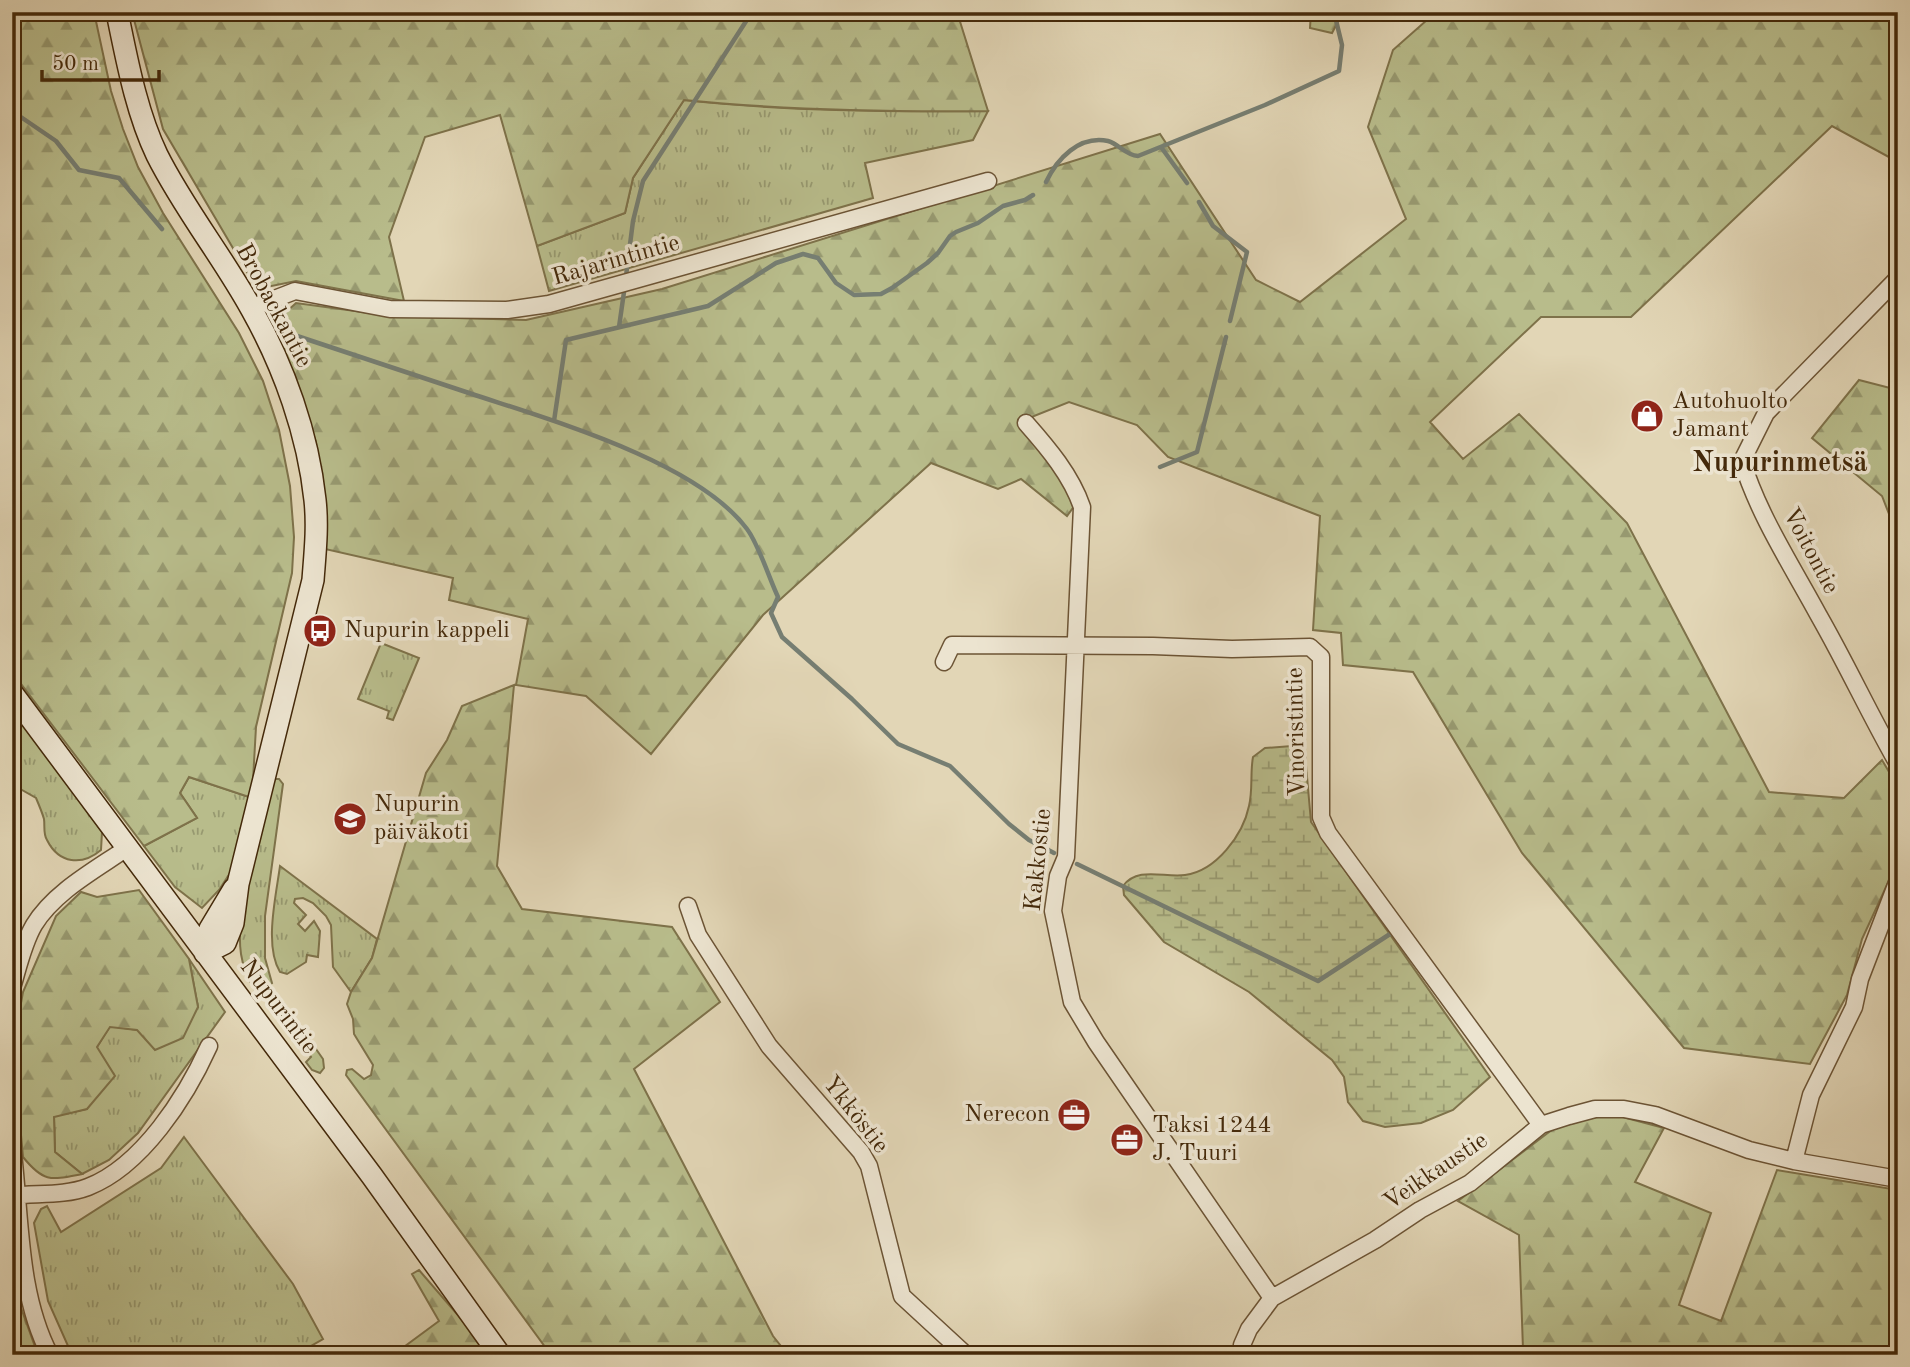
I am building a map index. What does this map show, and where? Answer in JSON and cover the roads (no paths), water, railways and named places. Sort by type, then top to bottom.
[{"type":"street","name":"Brobackantie","points":[[117,12],[133,82],[157,155],[251,308],[281,368],[298,421],[315,501],[317,541],[313,580],[238,884],[233,923],[225,943],[205,953]]},
{"type":"street","name":"Rajarintintie","points":[[251,308],[295,291],[390,309],[507,310],[548,304],[988,181]]},
{"type":"street","name":"Voitontie","points":[[1898,278],[1766,414],[1742,461],[1749,483],[1783,552],[1898,764]]},
{"type":"street","name":"Kakkostie","points":[[1026,423],[1053,454],[1078,495],[1082,507],[1066,857],[1055,889],[1053,911],[1072,1002],[1096,1042],[1272,1298]]},
{"type":"street","name":"Vinoristintie","points":[[944,662],[952,645],[1310,648],[1321,657],[1321,817],[1328,833],[1541,1125]]},
{"type":"street","name":"Nupurintie","points":[[12,693],[372,1176],[500,1355]]},
{"type":"street","points":[[12,988],[33,927],[43,913],[88,875],[127,848]]},
{"type":"street","points":[[1794,1161],[1811,1095],[1854,1007],[1860,979],[1898,880]]},
{"type":"street","name":"Ykköstie","points":[[688,906],[698,935],[769,1046],[861,1152],[869,1166],[902,1296],[966,1355]]},
{"type":"street","points":[[15,1195],[78,1190],[114,1172],[135,1155],[171,1113],[196,1074],[209,1046]]},
{"type":"street","name":"Veikkaustie","points":[[1241,1355],[1249,1329],[1272,1298],[1470,1183],[1541,1125],[1595,1109],[1624,1109],[1655,1115],[1749,1150],[1794,1161],[1898,1179]]},
{"type":"street","points":[[12,1145],[15,1195],[25,1272],[42,1339],[50,1355]]},
{"type":"waterway","points":[[626,276],[633,221],[643,181],[752,12]]},
{"type":"waterway","points":[[1046,182],[1063,157],[1079,145],[1097,140],[1108,141],[1129,154],[1138,156],[1265,105],[1339,71],[1342,45],[1334,12]]},
{"type":"waterway","points":[[12,111],[56,141],[79,170],[119,178],[162,229]]},
{"type":"waterway","points":[[1161,147],[1187,183]]},
{"type":"waterway","points":[[554,421],[566,340],[708,306],[776,263],[803,254],[818,258],[836,283],[854,295],[881,294],[927,263],[956,232],[978,223],[1003,206],[1033,195]]},
{"type":"waterway","points":[[1199,202],[1213,226],[1247,252],[1230,321]]},
{"type":"waterway","points":[[619,327],[624,292]]},
{"type":"waterway","points":[[288,333],[579,430],[658,463],[693,483],[724,505],[747,529],[778,597],[771,613],[782,637],[898,744],[950,766],[1009,824],[1029,840],[1054,853]]},
{"type":"waterway","points":[[1160,467],[1197,452],[1226,337]]},
{"type":"waterway","points":[[1077,864],[1318,981],[1390,934]]},
{"type":"place","name":"Autohuolto Jamant","points":[[1647,416]]},
{"type":"place","name":"Nupurin kappeli","points":[[320,631]]},
{"type":"place","name":"Nupurin päiväkoti","points":[[350,819]]},
{"type":"place","name":"Nerecon","points":[[1074,1115]]},
{"type":"place","name":"Taksi 1244 J. Tuuri","points":[[1127,1140]]},
{"type":"district","name":"Nupurinmetsä","points":[[1780,464]]}]
